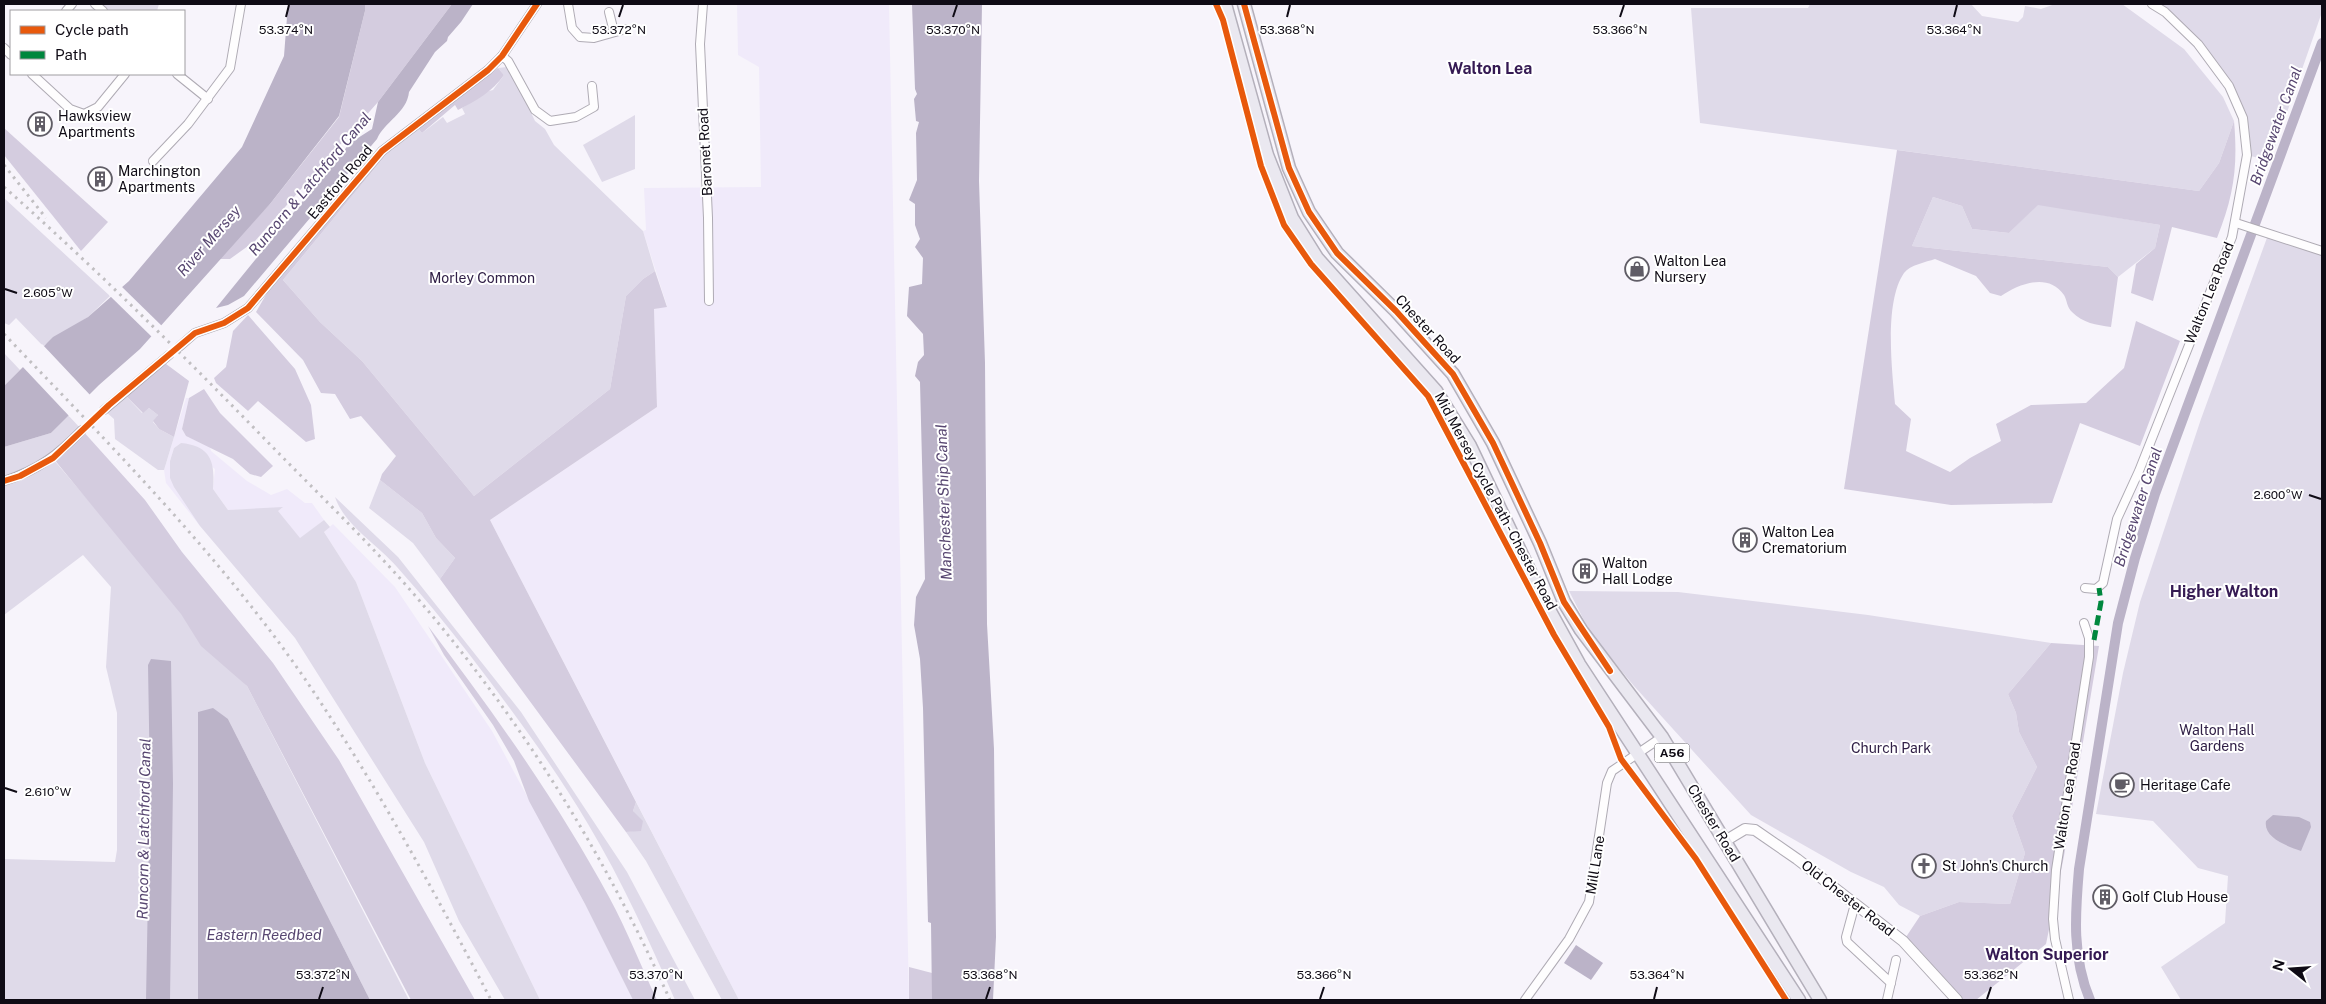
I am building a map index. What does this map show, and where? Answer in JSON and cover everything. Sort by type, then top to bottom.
[{"type":"highway","name":"Chester Road","points":[[1225,4],[1267,156],[1292,218],[1317,258],[1436,391],[1470,446],[1551,614],[1580,664],[1800,1000]]},
{"type":"highway","name":"Chester Road","points":[[1244,4],[1288,168],[1309,212],[1337,252],[1396,311],[1452,374],[1493,443],[1535,531],[1564,602],[1581,630],[1662,737],[1820,1000]]},
{"type":"street","points":[[153,161],[208,99],[230,68],[242,4]]},
{"type":"street","name":"Eastford Road","points":[[179,347],[195,333],[224,323],[248,308],[382,151],[414,124],[488,70],[502,56],[537,4]]},
{"type":"street","points":[[568,4],[572,28],[580,37],[585,39],[626,29]]},
{"type":"street","name":"Baronet Road","points":[[703,4],[700,44],[708,218],[709,301]]},
{"type":"street","name":"Walton Lea Road","points":[[2085,588],[2096,589],[2103,583],[2117,518],[2139,471],[2224,259],[2236,222],[2247,155],[2243,118],[2229,86],[2198,44],[2165,12],[2152,4]]},
{"type":"street","points":[[609,12],[614,32]]},
{"type":"street","points":[[502,56],[508,62],[535,110],[550,121],[576,118],[594,107],[592,86]]},
{"type":"street","points":[[33,75],[70,109],[84,114],[98,107],[123,75]]},
{"type":"street","points":[[179,75],[208,99]]},
{"type":"street","points":[[2236,222],[2322,251]]},
{"type":"street","points":[[104,410],[169,355]]},
{"type":"street","points":[[4,481],[20,476],[53,458],[82,430]]},
{"type":"street","name":"Walton Lea Road","points":[[2069,1000],[2055,939],[2054,911],[2056,870],[2089,657],[2089,638],[2084,623]]},
{"type":"street","name":"Mill Lane","points":[[1525,1000],[1569,939],[1589,902],[1607,783],[1612,771],[1662,737]]},
{"type":"street","name":"Old Chester Road","points":[[1725,841],[1745,829],[1755,830],[1797,859],[1903,941],[1957,1000]]},
{"type":"street","points":[[1855,904],[1846,937],[1847,942],[1891,983]]},
{"type":"street","points":[[1887,1000],[1896,960]]},
{"type":"shaded area","points":[[365,4],[452,4],[378,102],[255,241],[230,259],[218,259],[270,204],[339,117],[365,11]]},
{"type":"shaded area","points":[[737,4],[889,4],[909,1000],[739,1000],[490,520],[657,407],[654,309],[667,306],[643,231],[646,230],[644,188],[761,187],[759,67],[738,55]]},
{"type":"shaded area","points":[[498,68],[504,75],[489,91],[458,110],[455,105],[422,133],[417,127],[385,156],[283,280],[320,322],[362,361],[474,496],[610,389],[626,296],[643,279],[655,271],[667,307],[654,309],[657,407],[490,520],[636,802],[633,811],[643,821],[641,831],[626,832],[440,579],[455,558],[436,538],[422,513],[380,480],[382,474],[396,456],[361,416],[350,419],[335,394],[321,393],[303,360],[256,312],[267,293],[382,151]]},
{"type":"shaded area","points":[[2234,121],[2235,167],[2233,181],[2223,223],[2217,238],[2172,227],[2153,301],[2131,293],[2136,264],[2155,248],[2160,225],[2038,205],[2009,233],[1972,229],[1962,206],[1933,197],[1912,246],[2108,267],[2118,277],[2111,327],[2090,323],[2076,316],[2070,310],[2064,295],[2050,284],[2033,282],[2001,296],[1990,293],[1976,276],[1935,259],[1918,264],[1907,270],[1898,286],[1892,318],[1891,355],[1895,404],[1911,419],[1906,451],[1950,472],[1970,458],[2001,441],[1996,424],[2031,405],[2086,403],[2124,368],[2136,321],[2180,341],[2140,446],[2080,423],[2052,503],[1951,505],[1844,489],[1897,150],[2199,191],[2219,163]]},
{"type":"shaded area","points":[[4,128],[108,222],[81,251],[4,155]]},
{"type":"shaded area","points":[[248,315],[295,369],[311,405],[315,439],[306,442],[258,401],[248,411],[216,383],[214,378],[226,367],[233,331]]},
{"type":"shaded area","points":[[162,361],[189,381],[174,437],[159,429],[153,421],[158,415],[149,408],[143,413],[123,393]]},
{"type":"shaded area","points":[[204,389],[220,413],[273,466],[261,477],[250,474],[233,459],[186,436],[182,429],[189,398]]},
{"type":"shaded area","points":[[186,398],[189,398],[182,429],[186,436],[210,447],[211,451],[247,481],[271,495],[287,489],[305,503],[312,503],[324,520],[300,539],[277,511],[282,508],[228,510],[213,489],[215,469],[181,443],[174,448],[170,461],[200,526],[166,483],[164,470]]},
{"type":"shaded area","points":[[82,430],[145,500],[182,552],[273,663],[339,760],[475,1000],[411,1000],[247,686],[201,646],[181,614],[53,458]]},
{"type":"shaded area","points":[[333,524],[395,587],[492,731],[585,904],[633,1000],[540,1000],[425,763],[356,582],[324,532]]},
{"type":"shaded area","points":[[428,626],[501,725],[568,826],[616,910],[657,1000],[633,1000],[585,904],[529,801],[514,761],[493,725],[444,655]]},
{"type":"shaded area","points":[[2051,643],[2099,646],[2064,856],[2046,944],[1976,1000],[1964,1000],[1906,937],[1920,916],[1959,902],[2010,904],[2025,853],[2012,816],[2037,767],[2019,732],[2016,713],[2008,694]]},
{"type":"shaded area","points":[[909,967],[932,973],[932,1000],[909,1000]]},
{"type":"green space","points":[[95,4],[159,4],[157,10],[103,10]]},
{"type":"green space","points":[[1810,4],[1971,4],[1982,16],[2018,22],[2023,17],[2025,6],[2041,9],[2055,4],[2122,4],[2184,49],[2223,97],[2234,121],[2219,163],[2199,191],[1700,123],[1691,8],[1808,8]]},
{"type":"green space","points":[[2152,4],[2322,4],[2322,12],[2270,161],[2247,155],[2243,118],[2215,65]]},
{"type":"green space","name":"Morley Common","points":[[507,67],[511,71],[535,121],[545,129],[554,145],[643,231],[655,271],[643,279],[626,296],[610,389],[474,496],[362,361],[320,322],[283,280],[385,156],[417,127],[422,133],[443,117],[447,123],[465,114],[462,108],[485,92],[493,90],[504,75],[498,68]]},
{"type":"green space","points":[[635,115],[635,169],[602,182],[583,145]]},
{"type":"green space","points":[[1933,197],[1962,206],[1972,229],[2009,233],[2038,204],[2160,225],[2155,248],[2118,277],[2108,267],[1912,246]]},
{"type":"green space","points":[[4,198],[110,296],[88,317],[43,346],[16,318],[9,325],[4,323]]},
{"type":"green space","name":"Walton Hall Gardens","points":[[2268,235],[2322,254],[2322,1000],[2181,1000],[2161,967],[2225,923],[2228,876],[2198,868],[2153,821],[2096,814],[2123,673],[2140,602],[2201,419]]},
{"type":"green space","points":[[4,353],[20,370],[4,386]]},
{"type":"green space","points":[[123,393],[142,413],[149,408],[158,415],[153,422],[159,429],[174,437],[164,470],[158,470],[115,439],[114,419],[104,410]]},
{"type":"green space","points":[[68,415],[82,430],[53,459],[247,686],[409,1000],[370,1000],[228,719],[198,712],[198,1000],[4,1000],[4,859],[115,862],[117,850],[117,713],[106,667],[111,587],[83,555],[4,615],[4,447],[51,433]]},
{"type":"green space","points":[[181,443],[199,448],[209,457],[213,471],[213,489],[228,510],[283,507],[278,511],[300,538],[324,520],[330,527],[324,532],[356,582],[425,763],[540,1000],[505,1000],[459,921],[424,842],[295,638],[200,526],[174,487],[170,478],[170,461],[174,448]]},
{"type":"green space","points":[[380,480],[422,513],[436,538],[455,558],[440,579],[413,543],[369,508]]},
{"type":"green space","points":[[335,497],[398,557],[521,712],[627,872],[695,1000],[675,1000],[635,911],[600,845],[561,780],[531,738],[443,621],[397,567],[346,517]]},
{"type":"green space","name":"Church Park","points":[[1569,591],[1678,592],[1868,615],[2051,643],[2008,694],[2016,713],[2019,732],[2037,767],[2012,816],[2025,853],[2010,904],[1959,902],[1920,916],[1899,905],[1884,887],[1851,872],[1751,815],[1634,686],[1591,634]]},
{"type":"green space","points":[[636,802],[739,1000],[722,1000],[646,861],[626,832],[641,830],[633,811]]},
{"type":"water","name":"River Mersey","points":[[288,4],[365,4],[365,11],[339,116],[270,204],[140,349],[99,385],[51,433],[4,447],[4,386],[53,337],[88,317],[129,281],[242,147],[284,56]]},
{"type":"water","points":[[452,4],[473,4],[447,41],[435,52],[409,92],[400,112],[385,127],[377,139],[244,296],[228,305],[216,308],[350,143],[372,129],[378,102]]},
{"type":"water","name":"Manchester Ship Canal","points":[[912,4],[982,4],[979,181],[985,363],[987,624],[994,749],[996,937],[993,1000],[932,1000],[931,923],[928,922],[923,708],[920,659],[914,625],[916,597],[925,579],[920,382],[915,376],[918,362],[924,355],[923,334],[907,316],[909,287],[922,284],[923,258],[915,247],[920,239],[915,225],[915,204],[909,200],[917,180],[916,133],[919,122],[916,121],[914,99],[917,94],[915,89]]},
{"type":"water","points":[[151,659],[171,661],[173,784],[170,1000],[146,1000],[150,784],[148,665]]},
{"type":"water","name":"Eastern Reedbed","points":[[213,708],[228,719],[370,1000],[198,1000],[198,712]]},
{"type":"water","points":[[2273,815],[2299,817],[2310,822],[2311,827],[2301,851],[2289,847],[2272,837],[2268,832],[2266,821]]},
{"type":"water","points":[[1576,945],[1603,963],[1591,980],[1564,963]]},
{"type":"pier","points":[[120,285],[163,327],[153,338],[109,295]]},
{"type":"pier","points":[[42,344],[91,396],[70,417],[21,365]]},
{"type":"waterway","name":"Bridgewater Canal","points":[[2090,1000],[2080,968],[2076,936],[2079,869],[2118,623],[2135,558],[2155,494],[2322,43]]},
{"type":"tunnel","points":[[82,430],[104,410]]},
{"type":"railway","points":[[4,165],[46,218]]},
{"type":"railway","points":[[4,187],[101,276],[195,368],[369,545],[445,632],[483,681],[553,782],[615,889],[644,944],[670,1000]]},
{"type":"railway","points":[[4,334],[122,458],[199,543],[236,587],[305,679],[380,797],[448,918],[491,1000]]},
{"type":"marked path","points":[[2094,640],[2101,602],[2099,588]]},
{"type":"cycle path","points":[[4,481],[20,476],[53,458],[109,405],[195,333],[224,323],[248,308],[382,151],[488,70],[502,56],[537,4]]},
{"type":"cycle path","name":"Mid Mersey Cycle Path - Chester Road","points":[[1216,4],[1223,20],[1261,166],[1284,225],[1311,264],[1428,396],[1554,635],[1609,727],[1621,759],[1696,859],[1786,1000]]},
{"type":"cycle path","name":"Mid Mersey Cycle Path - Chester Road","points":[[1244,4],[1289,168],[1309,212],[1337,253],[1396,311],[1453,374],[1493,443],[1540,543],[1564,602],[1610,671]]},
{"type":"place","name":"Hawksview Apartments","points":[[40,124]]},
{"type":"place","name":"Marchington Apartments","points":[[100,179]]},
{"type":"place","name":"Walton Lea Nursery","points":[[1637,269]]},
{"type":"place","name":"Walton Lea Crematorium","points":[[1745,540]]},
{"type":"place","name":"Walton Hall Lodge","points":[[1585,571]]},
{"type":"place","name":"Heritage Cafe","points":[[2122,785]]},
{"type":"place","name":"St John's Church","points":[[1924,866]]},
{"type":"place","name":"Golf Club House","points":[[2105,897]]},
{"type":"district","name":"Walton Lea","points":[[1490,68]]},
{"type":"district","name":"Higher Walton","points":[[2224,591]]},
{"type":"district","name":"Walton Superior","points":[[2047,954]]},
{"type":"water label","name":"Runcorn & Latchford Canal","points":[[310,184]]},
{"type":"water label","name":"Runcorn & Latchford Canal","points":[[144,829]]}]
